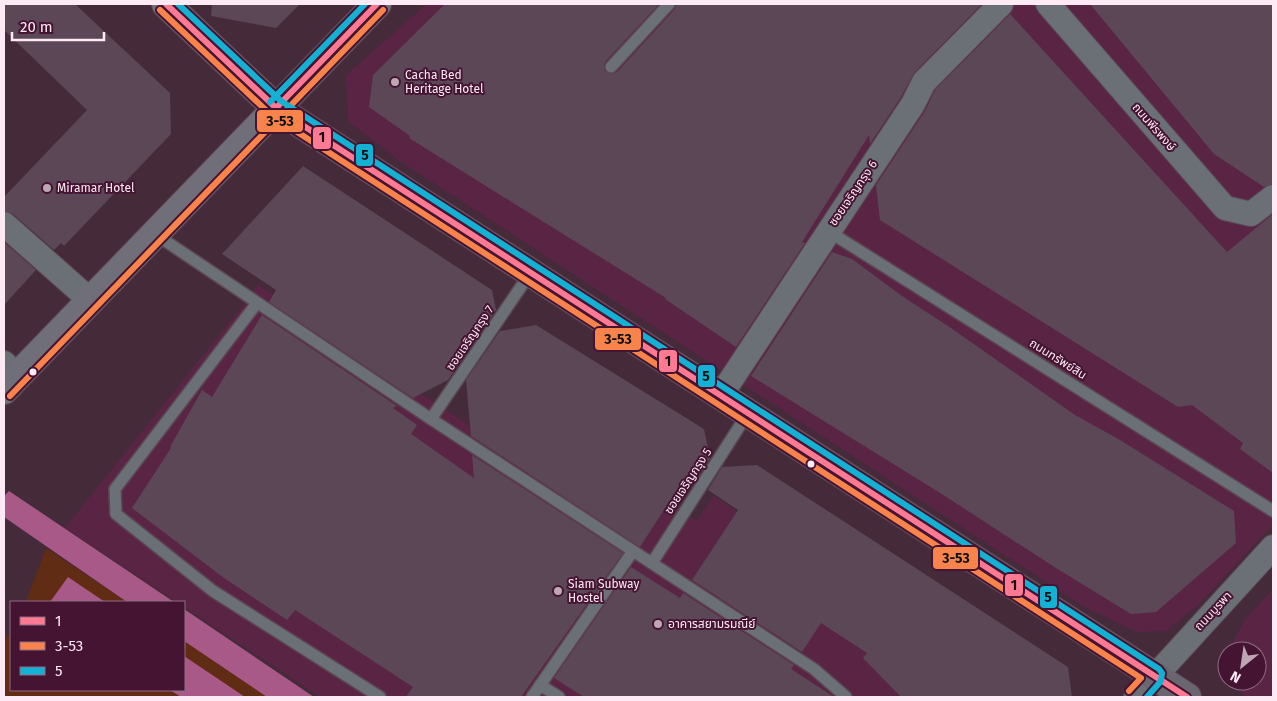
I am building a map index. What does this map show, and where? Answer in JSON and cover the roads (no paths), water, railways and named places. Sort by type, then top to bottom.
[{"type":"main road","points":[[166,4],[276,108],[1187,697]]},
{"type":"main road","points":[[8,376],[90,300],[377,4]]},
{"type":"street","name":"ซอยเจริญกรุง 6","points":[[721,396],[913,104],[924,82],[1001,4]]},
{"type":"street","name":"ถนนพีรพงษ์","points":[[1048,4],[1225,208],[1251,214],[1273,197]]},
{"type":"street","points":[[4,224],[90,300]]},
{"type":"street","name":"ถนนบูรพา","points":[[1136,697],[1273,547]]},
{"type":"lane","points":[[611,67],[669,4]]},
{"type":"lane","name":"ถนนทรัพย์สิน","points":[[828,231],[1273,511]]},
{"type":"lane","points":[[155,234],[432,419],[814,669],[846,697]]},
{"type":"lane","name":"ซอยเจริญกรุง 7","points":[[432,419],[531,272]]},
{"type":"lane","points":[[257,303],[115,489],[116,514],[213,591],[380,697]]},
{"type":"lane","name":"ซอยเจริญกรุง 5","points":[[652,563],[748,413]]},
{"type":"lane","points":[[532,697],[633,551]]},
{"type":"lane","points":[[540,685],[559,697]]},
{"type":"place","name":"Cacha Bed Heritage Hotel","points":[[395,82]]},
{"type":"place","name":"Miramar Hotel","points":[[47,188]]},
{"type":"place","name":"Siam Subway Hostel","points":[[558,591]]},
{"type":"place","name":"อาคารสยามรมณีย์","points":[[658,624]]}]
